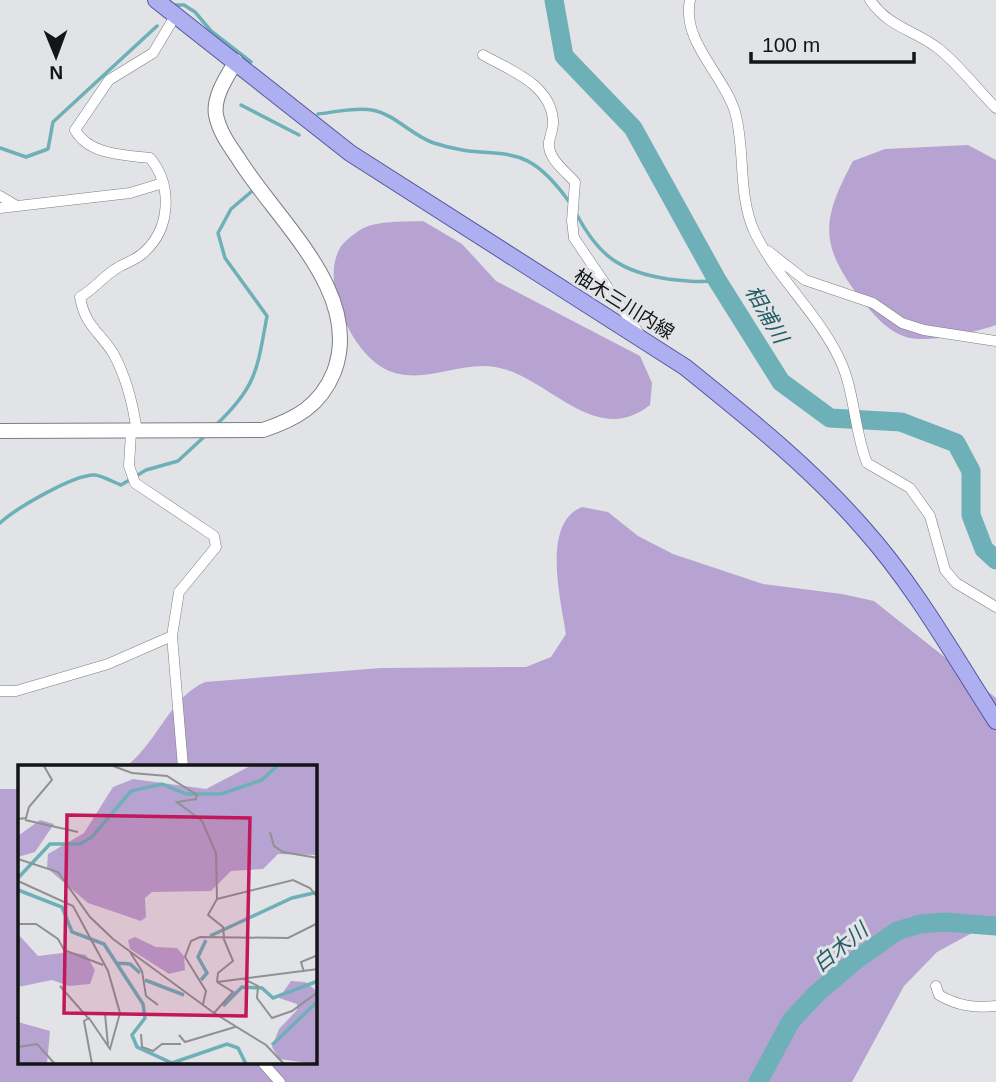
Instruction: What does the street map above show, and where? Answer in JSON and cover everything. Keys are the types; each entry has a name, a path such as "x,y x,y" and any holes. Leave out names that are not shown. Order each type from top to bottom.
{"main road":[{"name":"柚木三川内線","path":"156,0 177,13 350,153 685,367 735,408 809,473 863,528 932,620 996,721"}],"street":[{"path":"690,0 692,30 734,111 747,210 755,234 768,251 773,268 810,307 842,362 861,449 867,464 910,488 930,516 945,570 956,583 996,607"},
{"path":"870,0 879,13 905,32 939,48 996,108"},
{"path":"177,13 153,52 108,80 75,130 80,140 95,149 150,158 160,170 163,183 167,211 160,232 142,254 111,271 80,298 84,317 112,353 132,396 134,432 129,466 135,483 214,536 216,547 179,592 172,636 183,765"},
{"path":"483,55 531,81 547,102 553,120 548,147 552,157 575,182 572,221 574,237 644,341"},
{"path":"0,431 263,430 293,420 311,407 329,384 342,339 340,318 330,288 222,132 216,113 219,91 236,61"},
{"path":"0,208 130,193 163,183"},
{"path":"0,196 15,205"},
{"path":"768,251 777,255 805,280 873,303 902,323 924,330 996,341"},
{"path":"0,691 16,691 108,663 172,636"},
{"path":"936,986 939,995 952,1002 975,1008 996,1006"},
{"path":"264,1064 280,1082"}],"shaded area":[{"path":"968,145 996,160 996,325 938,338 906,337 893,331 876,316 847,280 838,263 829,232 835,200 853,161 885,149"},
{"path":"423,221 462,244 496,281 640,356 652,383 650,405 629,416 610,419 591,415 515,373 495,367 467,367 412,375 385,369 372,360 351,332 336,297 335,262 340,248 367,227 391,222"},
{"path":"582,507 608,512 638,536 673,554 763,584 874,601 996,698 996,920 937,952 904,986 852,1082 0,1082 0,789 18,789 18,1064 317,1064 317,765 127,765 146,747 182,699 205,682 381,668 526,667 551,657 566,634 557,564 562,529 569,516"}],"waterway":[{"name":"相浦川","path":"554,0 564,56 633,128 717,280 781,382 830,418 901,422 956,443 971,471 971,515 984,549 996,560"},
{"path":"173,5 184,5 195,12 211,31 251,62"},
{"path":"0,148 26,157 48,149 53,122 157,26"},
{"path":"241,105 299,135"},
{"path":"318,114 352,109 372,110 388,116 434,143 522,159 537,167 553,181 570,203"},
{"path":"216,425 248,388 261,350 267,316 225,258 218,233 231,209 251,192"},
{"path":"576,213 602,251 624,266 668,279 699,282 717,280"},
{"path":"0,523 31,501 73,480 95,475 121,485 146,470 178,461 206,435"},
{"name":"白木川","path":"758,1082 791,1021 816,994 856,960 897,931 920,924 945,922 996,926"}]}
